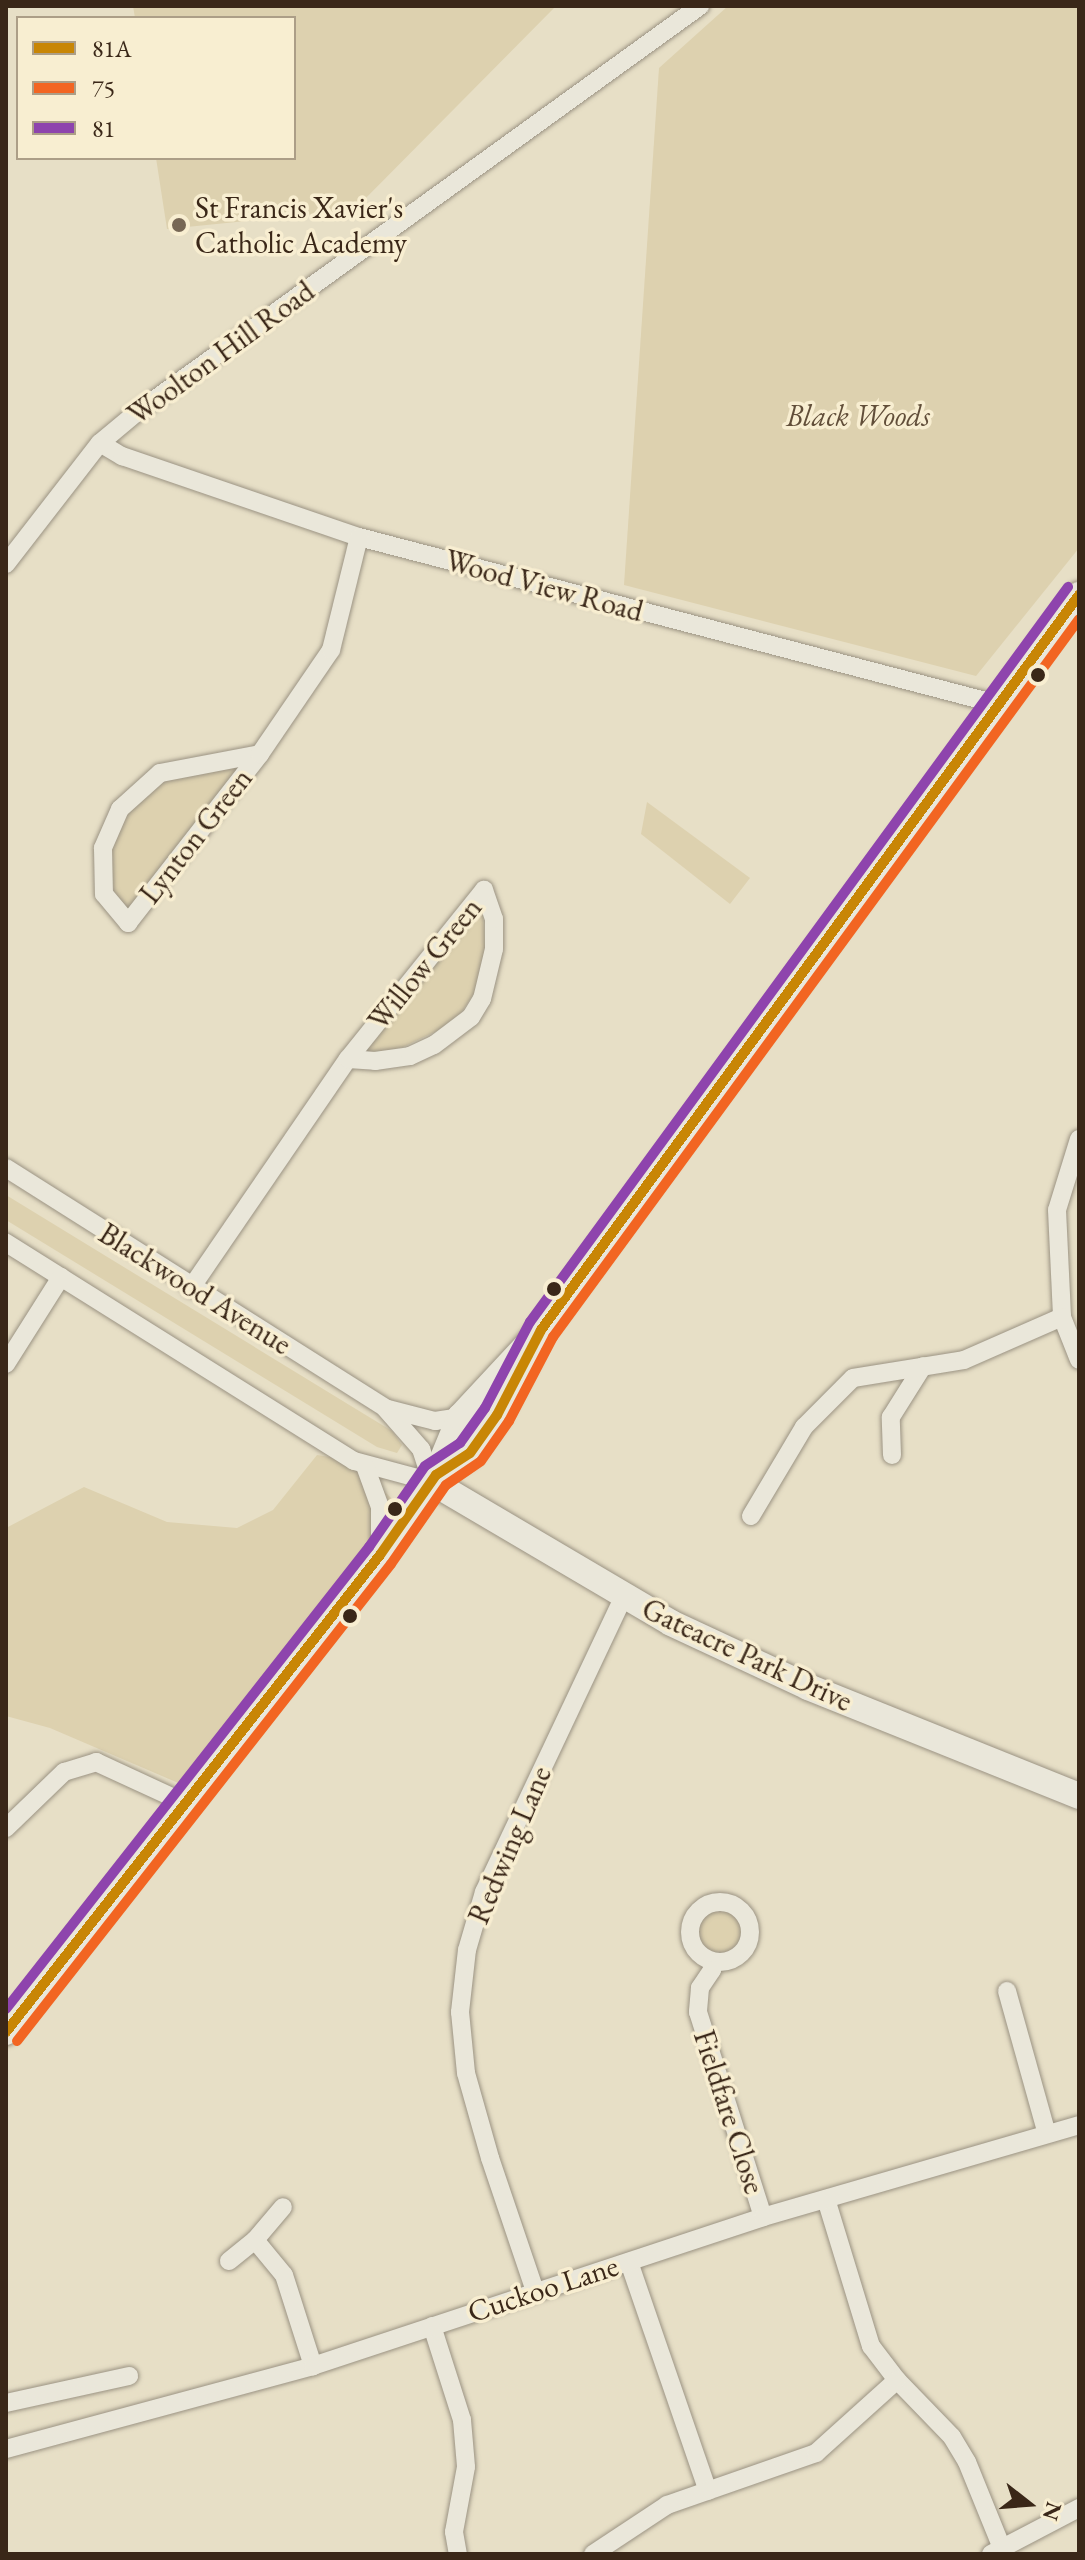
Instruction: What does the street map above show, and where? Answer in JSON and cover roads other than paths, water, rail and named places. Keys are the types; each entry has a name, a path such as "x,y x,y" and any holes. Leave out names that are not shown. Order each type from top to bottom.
{"street":[{"name":"Woolton Hill Road","path":"6,564 100,443 700,6"},
{"name":"Wood View Road","path":"100,443 122,456 359,537 997,704"},
{"name":"Lynton Green","path":"260,754 160,773 120,809 103,848 104,894 128,923 260,754 331,650 359,537"},
{"path":"6,2032 380,1555 434,1479 446,1442 460,1417 541,1330 1079,595"},
{"name":"Willow Green","path":"191,1288 348,1059 484,890 494,919 494,949 482,999 471,1017 434,1045 410,1056 375,1061 348,1059"},
{"path":"1079,1139 1057,1210 1062,1317 1079,1360"},
{"name":"Blackwood Avenue","path":"6,1168 191,1288 385,1408 421,1449 434,1479"},
{"name":"Blackwood Avenue","path":"6,1243 365,1466 434,1479"},
{"path":"6,1364 61,1277"},
{"path":"751,1516 804,1427 853,1378 964,1360 1062,1317"},
{"path":"434,1479 470,1453 493,1421 541,1330"},
{"path":"892,1455 891,1417 923,1366"},
{"name":"Blackwood Avenue","path":"385,1408 435,1421 460,1417"},
{"path":"365,1466 380,1507 380,1555"},
{"name":"Gateacre Park Drive","path":"434,1479 671,1623 808,1687 1079,1796"},
{"name":"Redwing Lane","path":"535,2291 490,2158 466,2073 460,2012 467,1950 484,1892 624,1596"},
{"path":"6,1828 64,1772 96,1762 187,1804"},
{"name":"Fieldfare Close","path":"712,1962 712,1970 700,1988 698,2012 763,2217"},
{"path":"1007,1991 1047,2134"},
{"name":"Cuckoo Lane","path":"6,2449 313,2366 763,2217 1079,2125"},
{"path":"826,2199 871,2346 897,2380 952,2437 967,2462 996,2551 1079,2508"},
{"path":"229,2261 255,2240 283,2207"},
{"path":"255,2240 284,2275 313,2366"},
{"path":"629,2262 708,2491"},
{"path":"432,2326 462,2420 466,2467 454,2532 458,2554"},
{"path":"6,2403 129,2376"},
{"path":"593,2554 667,2505 816,2453 897,2380"}],"place":[{"name":"St Francis Xavier's Catholic Academy","path":"179,225"}],"park label":[{"name":"Black Woods","path":"858,416"}]}
